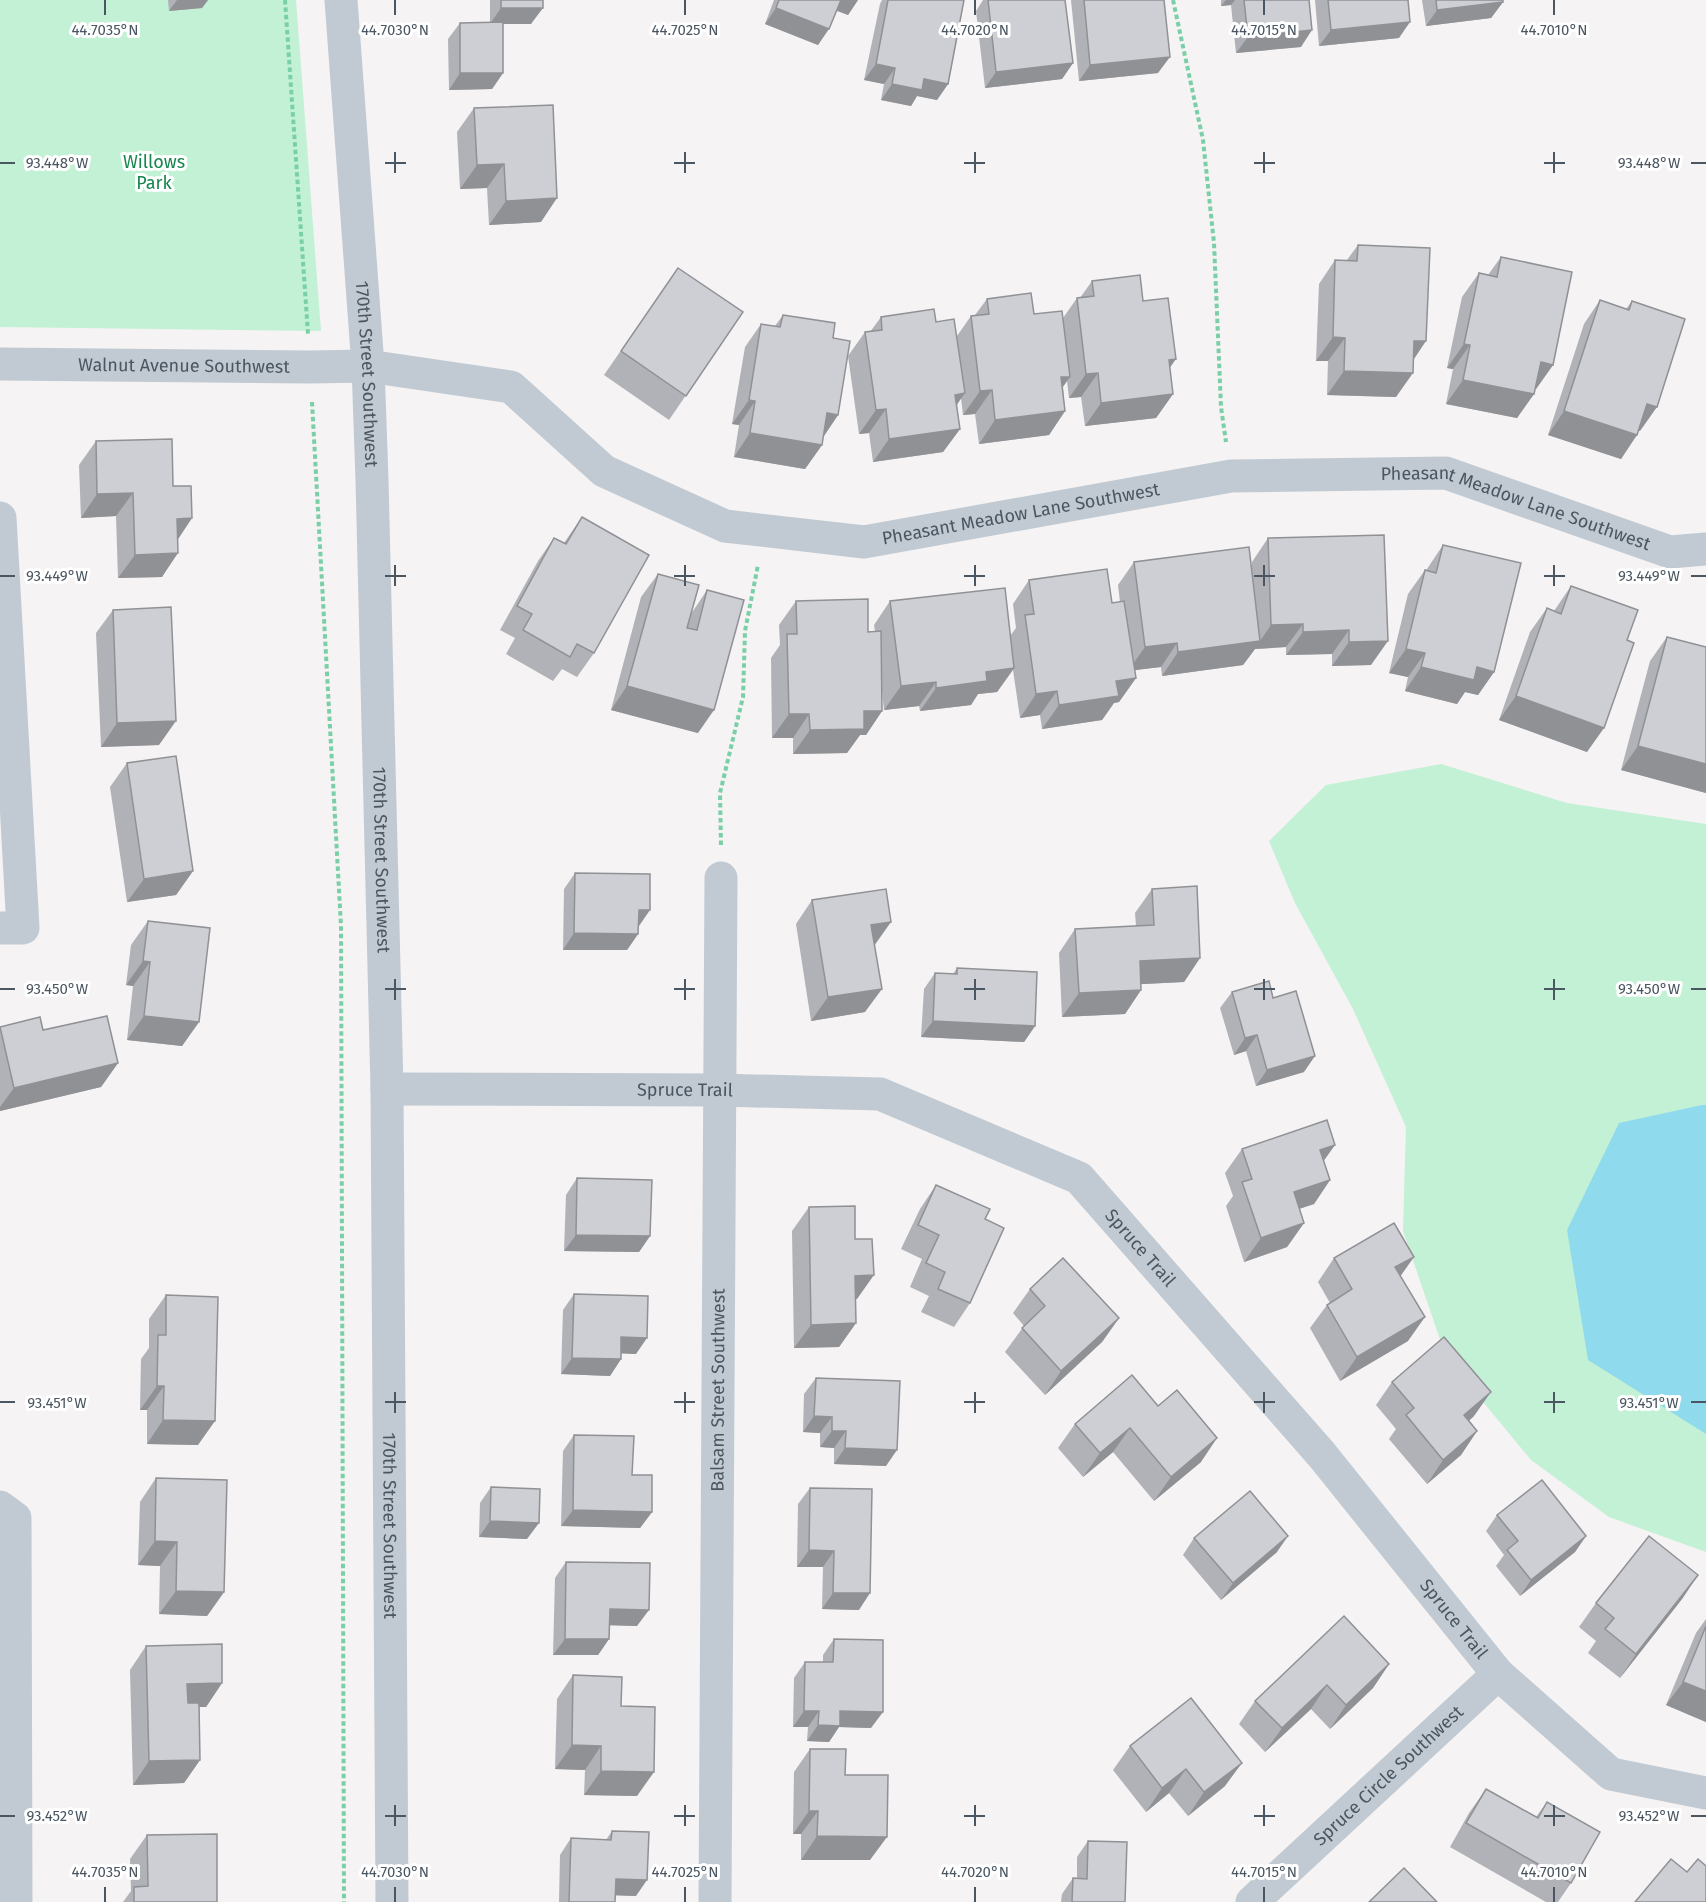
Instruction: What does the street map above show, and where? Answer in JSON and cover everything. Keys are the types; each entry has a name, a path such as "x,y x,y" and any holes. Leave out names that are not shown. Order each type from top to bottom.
{"street":[{"name":"170th Street Southwest","path":"342,0 368,366 387,1089 393,1902"},
{"name":"Walnut Avenue Southwest","path":"0,364 368,366"},
{"name":"Pheasant Meadow Lane Southwest","path":"368,366 511,387 604,471 725,526 864,542 1231,476 1446,473 1670,552 1706,549"},
{"path":"0,518 23,928 0,928"},
{"name":"Balsam Street Southwest","path":"715,1902 721,878"},
{"name":"Spruce Trail","path":"387,1089 718,1090 880,1094 1079,1178 1322,1455 1498,1674 1611,1774 1706,1793"},
{"path":"0,1507 15,1518 16,1902"},
{"name":"Spruce Circle Southwest","path":"1252,1902 1498,1674"}],"path":[{"path":"285,0 310,367 341,926 344,1902"},
{"path":"1173,0 1203,140 1215,243 1221,406 1231,476"},
{"path":"721,878 720,793 743,697 745,630 765,531"}],"green space":[{"name":"Willows Park","path":"0,0 296,0 321,331 0,327"},
{"path":"1441,764 1567,803 1706,824 1706,1552 1609,1517 1531,1460 1446,1357 1403,1231 1406,1127 1353,1009 1295,903 1269,841 1326,785"}],"water":[{"path":"1706,1105 1706,1434 1588,1360 1567,1230 1619,1123"}],"building":[{"path":"501,0 543,0 543,8 501,8"},
{"path":"779,0 841,0 829,29 776,8"},
{"path":"888,0 964,0 948,84 924,79 922,90 892,84 895,68 876,64"},
{"path":"988,0 1065,0 1073,63 996,72"},
{"path":"1084,0 1164,0 1170,57 1090,65"},
{"path":"1244,0 1309,0 1312,30 1248,37"},
{"path":"1328,0 1408,0 1410,22 1331,30"},
{"path":"1436,0 1503,0 1503,2 1437,10"},
{"path":"503,22 503,73 460,73 460,23"},
{"path":"553,105 557,198 506,201 504,164 477,165 474,108"},
{"path":"1358,245 1430,248 1426,341 1414,341 1413,373 1344,371 1345,338 1333,337 1335,260 1357,261"},
{"path":"1501,257 1572,272 1553,365 1541,362 1534,394 1463,380 1470,345 1464,344 1479,273 1497,277"},
{"path":"678,268 743,312 686,396 621,351"},
{"path":"1140,275 1143,301 1168,298 1176,359 1169,360 1173,394 1101,403 1098,373 1086,374 1077,298 1094,296 1092,281"},
{"path":"1031,293 1034,314 1062,311 1070,377 1061,377 1065,411 995,420 992,390 980,391 971,316 989,314 987,299"},
{"path":"1600,300 1629,310 1632,301 1685,319 1657,407 1647,404 1637,435 1564,411"},
{"path":"934,309 936,322 954,319 965,393 955,395 960,429 889,439 886,409 876,410 865,332 882,330 881,317"},
{"path":"783,315 835,323 833,338 850,341 838,415 827,413 822,445 750,433 755,401 749,400 761,324 780,327"},
{"path":"172,439 173,486 191,486 192,518 177,519 178,553 135,555 133,493 97,494 96,441"},
{"path":"582,517 649,555 594,653 577,644 570,657 523,630 532,614 517,606 554,538 566,544"},
{"path":"1384,535 1388,641 1349,642 1349,630 1303,632 1303,624 1271,625 1268,538"},
{"path":"1443,545 1521,563 1494,672 1477,667 1474,680 1421,667 1425,653 1406,649 1425,570 1436,573"},
{"path":"1249,547 1260,641 1178,652 1177,643 1145,647 1134,562"},
{"path":"1107,569 1112,603 1124,601 1136,678 1116,681 1119,696 1059,705 1057,691 1036,694 1025,615 1034,614 1029,580"},
{"path":"658,574 699,585 687,628 697,630 707,590 744,600 714,710 627,686"},
{"path":"1571,586 1638,610 1627,640 1634,643 1604,728 1516,696 1547,608 1561,614"},
{"path":"1005,588 1014,668 986,672 987,681 936,688 936,682 901,686 890,601"},
{"path":"868,599 868,632 881,631 882,711 864,711 864,729 810,730 809,714 789,714 787,634 797,634 796,601"},
{"path":"171,607 176,721 117,723 113,610"},
{"path":"1667,637 1706,647 1706,764 1638,746"},
{"path":"176,756 193,871 144,879 127,763"},
{"path":"575,873 650,874 650,910 639,910 638,934 574,933"},
{"path":"1197,886 1200,958 1140,961 1141,990 1079,993 1075,929 1154,925 1152,889"},
{"path":"886,889 891,922 871,925 882,989 828,997 812,900"},
{"path":"148,921 210,928 199,1022 144,1016 150,962 143,961"},
{"path":"957,968 1037,972 1035,1026 933,1021 935,973 957,974"},
{"path":"1269,981 1273,998 1296,991 1315,1056 1267,1070 1257,1035 1245,1038 1232,992"},
{"path":"107,1016 118,1063 14,1088 0,1027 40,1017 43,1030"},
{"path":"1327,1120 1335,1145 1320,1150 1330,1180 1294,1192 1304,1223 1261,1238 1242,1182 1252,1179 1242,1149"},
{"path":"577,1178 652,1180 650,1236 576,1235"},
{"path":"936,1185 990,1209 985,1219 1004,1228 970,1303 938,1289 945,1272 926,1263 939,1235 918,1225"},
{"path":"855,1206 855,1239 872,1239 874,1275 855,1276 856,1323 811,1325 809,1207"},
{"path":"1394,1223 1414,1257 1395,1267 1425,1317 1357,1357 1327,1305 1352,1289 1334,1258"},
{"path":"1063,1258 1119,1318 1061,1371 1022,1328 1045,1306 1030,1289"},
{"path":"574,1294 648,1296 647,1338 621,1337 621,1359 572,1358"},
{"path":"166,1295 218,1297 215,1421 163,1420 164,1386 157,1386 158,1335 166,1335"},
{"path":"1444,1337 1491,1392 1464,1415 1477,1431 1443,1460 1406,1415 1414,1408 1392,1382"},
{"path":"1132,1375 1158,1406 1177,1390 1217,1438 1171,1477 1130,1428 1100,1453 1075,1424"},
{"path":"816,1378 900,1381 897,1450 845,1448 846,1431 832,1431 832,1417 814,1416"},
{"path":"574,1435 634,1436 632,1475 652,1475 652,1512 573,1510"},
{"path":"156,1478 227,1480 224,1592 176,1591 177,1542 155,1541"},
{"path":"1542,1480 1586,1536 1531,1580 1507,1550 1518,1541 1497,1515"},
{"path":"491,1487 540,1489 539,1523 490,1521"},
{"path":"810,1488 872,1489 870,1593 833,1593 834,1551 809,1550"},
{"path":"1250,1491 1288,1536 1233,1583 1194,1538"},
{"path":"1649,1536 1698,1575 1636,1654 1605,1629 1614,1618 1596,1603"},
{"path":"566,1562 650,1563 649,1610 610,1609 609,1639 565,1639"},
{"path":"1344,1616 1389,1664 1346,1705 1327,1685 1282,1728 1255,1701"},
{"path":"1706,1626 1706,1691 1683,1682"},
{"path":"834,1639 883,1640 883,1712 840,1711 840,1726 818,1725 819,1711 804,1711 805,1662 833,1662"},
{"path":"222,1644 222,1683 187,1684 188,1703 199,1703 200,1760 149,1761 146,1646"},
{"path":"573,1675 622,1677 621,1706 655,1707 654,1772 601,1771 601,1746 572,1745"},
{"path":"1191,1698 1242,1763 1204,1792 1186,1769 1162,1788 1130,1746"},
{"path":"810,1749 846,1749 845,1775 888,1775 887,1837 817,1836 818,1811 809,1811"},
{"path":"1486,1789 1538,1818 1547,1802 1600,1832 1571,1883 1466,1823"},
{"path":"612,1831 649,1832 647,1880 616,1879 615,1902 569,1902 571,1838 611,1840"},
{"path":"217,1834 217,1902 134,1902 134,1887 148,1886 147,1835"},
{"path":"1088,1841 1127,1842 1125,1902 1072,1902 1073,1878 1087,1879"},
{"path":"1671,1859 1687,1872 1698,1859 1706,1866 1706,1902 1635,1902"},
{"path":"1404,1868 1437,1902 1369,1902"}]}
